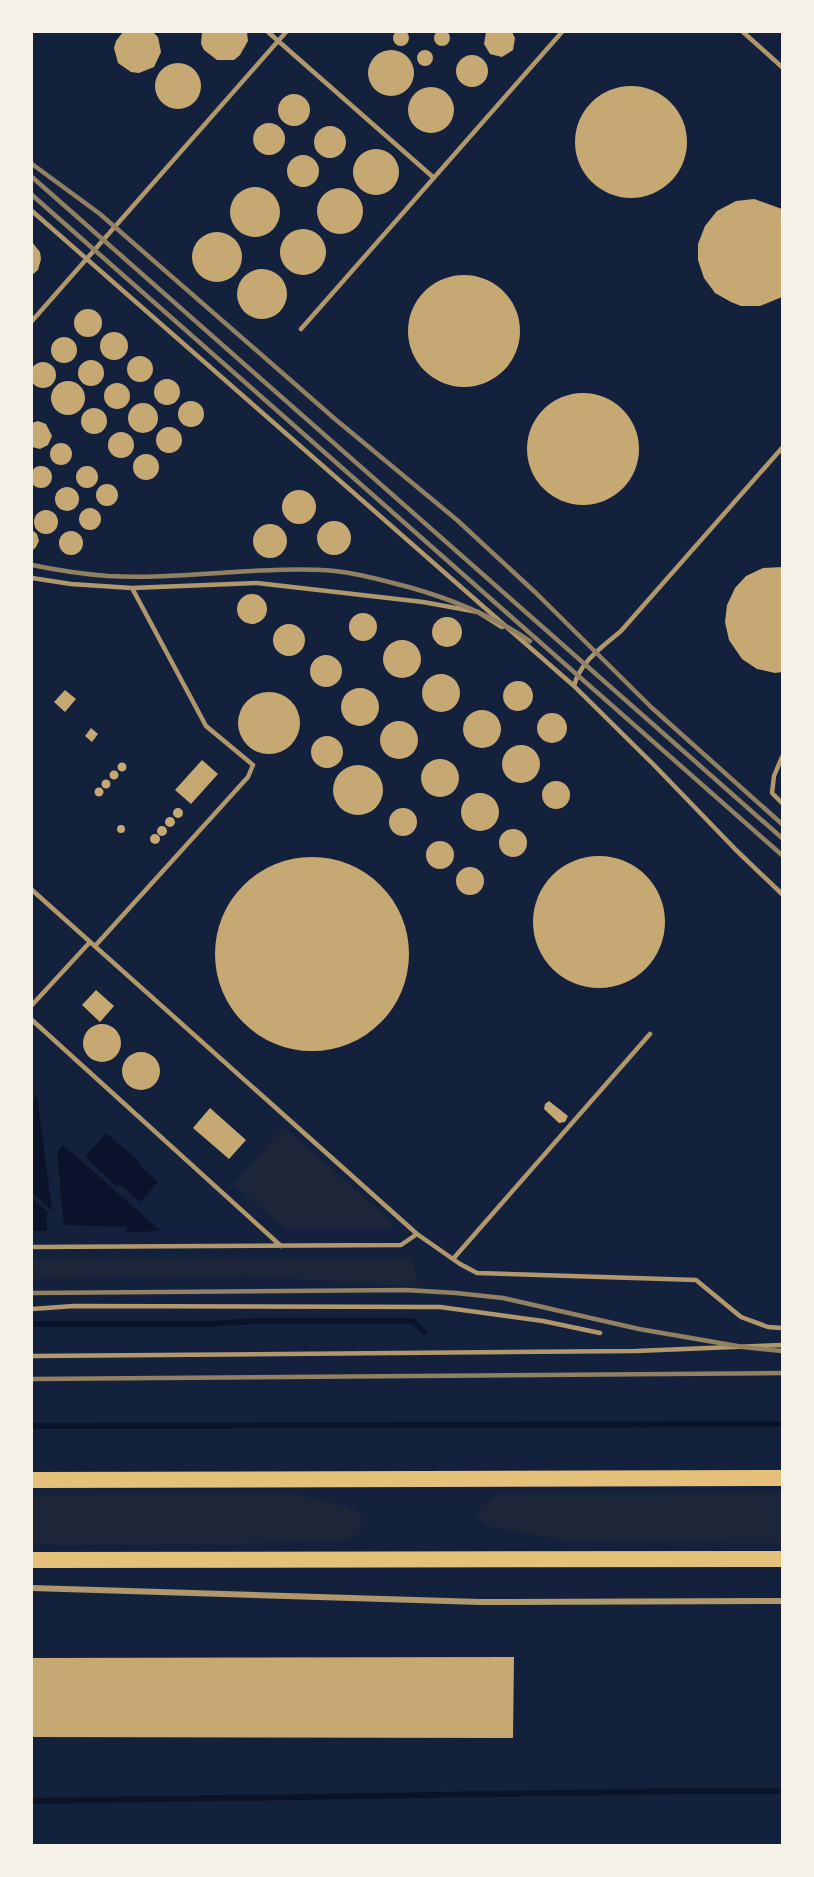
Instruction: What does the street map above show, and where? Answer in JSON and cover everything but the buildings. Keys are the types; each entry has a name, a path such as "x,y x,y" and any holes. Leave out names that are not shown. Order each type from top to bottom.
{"highway":[{"path":"32,1480 783,1478"},
{"path":"32,1560 783,1559"}],"street":[{"path":"32,1588 480,1602 783,1601"}],"lane":[{"path":"268,32 434,178"},
{"path":"32,321 286,32"},
{"path":"301,329 562,32"},
{"path":"742,32 783,67"},
{"path":"32,211 574,686 736,850 783,894"},
{"path":"574,686 577,674 595,652 621,631 783,448"},
{"path":"32,578 71,584 132,588 257,583 423,602 478,612 518,636"},
{"path":"95,946 248,777 253,765 206,726 132,588"},
{"path":"783,756 774,776 772,793 783,803"},
{"path":"32,890 417,1233 477,1273 696,1280 741,1317 768,1327 783,1328"},
{"path":"32,1005 90,942"},
{"path":"32,1020 282,1246"},
{"path":"453,1259 650,1034"},
{"path":"32,1247 401,1245 417,1233"},
{"path":"32,1309 74,1306 440,1307 543,1321 600,1333"},
{"path":"32,1356 636,1351 783,1345"}],"shaded area":[{"path":"37,1095 52,1211 32,1192 32,1102"},
{"path":"284,1127 391,1221 392,1228 390,1230 289,1230 233,1184"},
{"path":"106,1133 140,1162 138,1164 158,1182 140,1202 119,1184 117,1186 85,1157"},
{"path":"63,1145 161,1231 126,1232 126,1227 64,1225 57,1153"},
{"path":"32,1198 47,1211 47,1231 32,1231"},
{"path":"32,1258 412,1258 418,1287 252,1276 32,1279"},
{"path":"782,1492 782,1543 573,1542 488,1526 476,1517 480,1508 498,1493"},
{"path":"292,1493 341,1505 361,1513 361,1531 351,1540 233,1544 32,1545 32,1495"}],"waterway":[{"path":"32,1324 413,1321 424,1332"},
{"path":"32,1426 782,1424"},
{"path":"32,1801 782,1791"}],"railway":[{"path":"32,164 100,214 335,419 457,520 536,593 651,707 782,824"},
{"path":"32,177 782,838"},
{"path":"32,195 782,855"},
{"path":"32,565 89,574 136,577 278,570 342,572 393,583 447,599 498,622 530,641"},
{"path":"32,1293 406,1290 456,1293 503,1298 639,1329 743,1347 782,1351"},
{"path":"32,1379 782,1373"}]}
